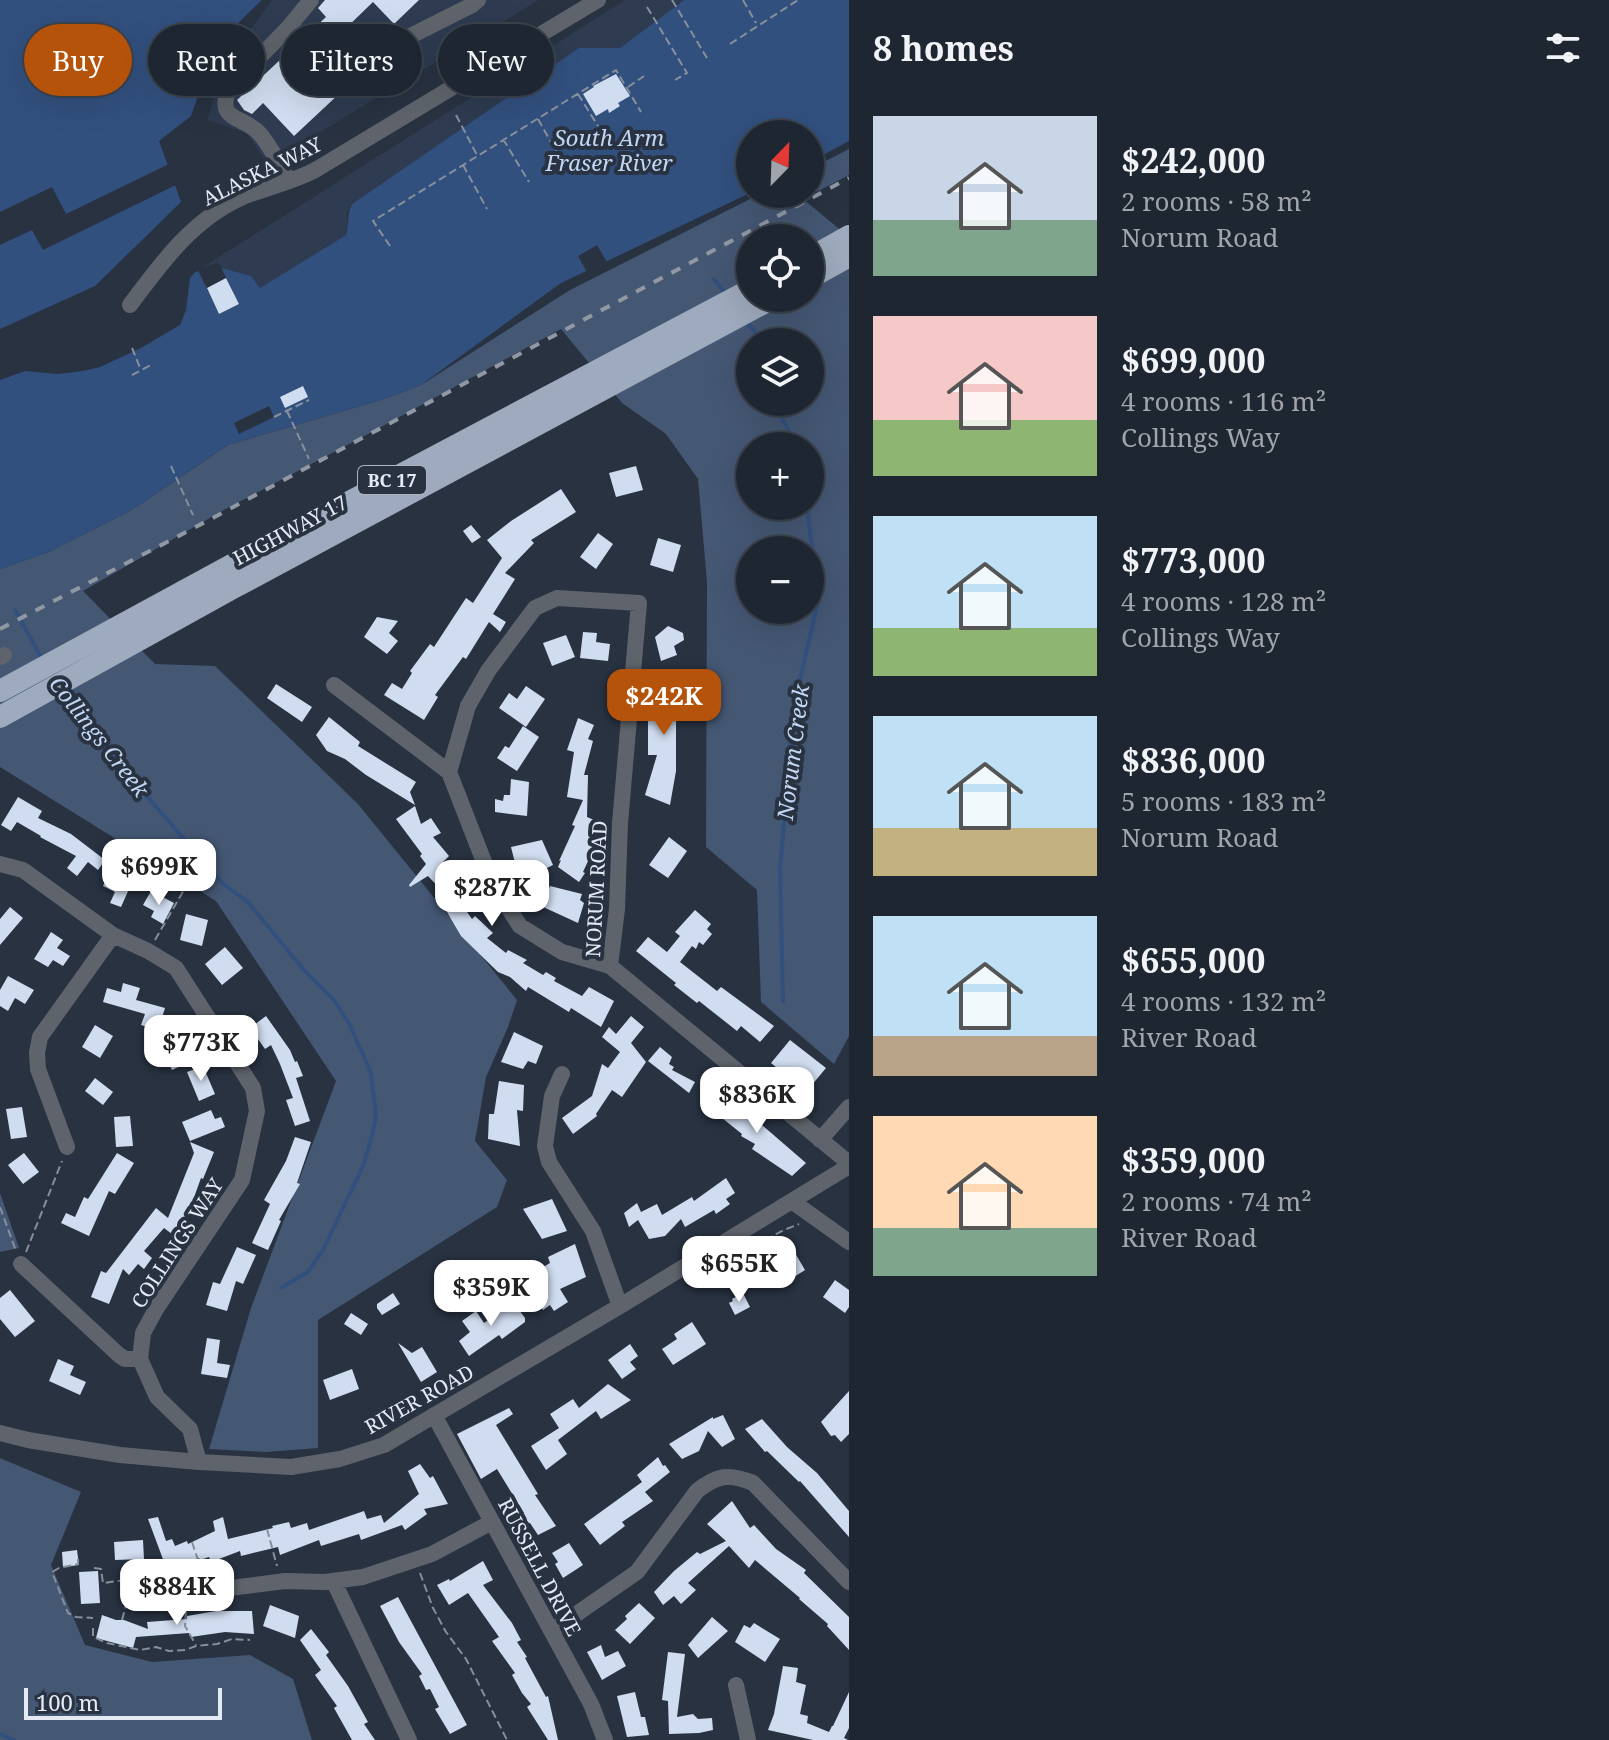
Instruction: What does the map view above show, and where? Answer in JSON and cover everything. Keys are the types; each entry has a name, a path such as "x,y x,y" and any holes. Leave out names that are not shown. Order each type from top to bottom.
{"highway":[{"path":"824,250 849,236"},
{"path":"824,270 849,256"},
{"name":"HIGHWAY 17","path":"697,329 736,300"},
{"name":"HIGHWAY 17","path":"6,701 98,651 233,588 697,329 739,312"}],"street":[{"path":"289,181 258,131 230,114 225,106 226,97 230,87 311,0"},
{"path":"422,30 478,0"},
{"name":"ALASKA WAY","path":"130,305 165,258 190,231 213,214 242,197 308,174 598,0"},
{"name":"NORUM ROAD","path":"449,772 468,706 488,671 535,608 557,598 639,603 620,823 617,909 610,966 849,1164"},
{"path":"334,685 449,772 493,885 520,926 562,952 610,966"},
{"name":"COLLINGS WAY","path":"0,864 23,870 113,935 176,968 253,1088 257,1111 242,1180 156,1309 143,1333 140,1359"},
{"path":"67,1147 38,1069 40,1037 113,935"},
{"path":"562,1074 552,1096 545,1146 549,1162 593,1231 620,1306"},
{"path":"820,1140 849,1107"},
{"name":"RIVER ROAD","path":"0,1433 120,1455 199,1462 291,1467 340,1459 384,1445 793,1202 849,1164"},
{"path":"793,1202 849,1242"},
{"path":"18,1256 119,1355 125,1359 140,1359 157,1397 190,1429 199,1462"},
{"name":"RUSSELL DRIVE","path":"434,1415 591,1704 605,1740"},
{"path":"552,1631 637,1572 697,1491 709,1481 728,1476 753,1483 849,1582"},
{"path":"133,1596 168,1596 285,1581 334,1582 363,1577 432,1554 492,1522"},
{"path":"334,1582 409,1740"},
{"path":"736,1685 748,1740"}],"path":[{"path":"672,0 707,58"},
{"path":"743,0 757,25"},
{"path":"730,44 798,0"},
{"path":"647,7 687,73 675,80"},
{"path":"390,246 373,221 616,70 641,112"},
{"path":"627,87 644,76"},
{"path":"578,93 598,126"},
{"path":"456,115 477,155"},
{"path":"537,118 562,162"},
{"path":"503,139 529,182"},
{"path":"462,164 487,209"},
{"path":"132,348 141,370"},
{"path":"132,375 151,365"},
{"path":"274,417 309,400"},
{"path":"287,411 309,459"},
{"path":"171,466 193,515"},
{"path":"148,951 192,876"},
{"path":"18,1256 67,1147"},
{"path":"0,1207 18,1256"},
{"path":"709,1270 796,1224 804,1224"},
{"path":"267,1529 278,1572"},
{"path":"192,1542 204,1579"},
{"path":"78,1559 78,1564 52,1572 68,1613 93,1618"},
{"path":"213,1561 217,1577"},
{"path":"415,1561 446,1632 466,1659 507,1740"},
{"path":"94,1568 101,1569 103,1583 126,1580"},
{"path":"122,1620 133,1596"},
{"path":"187,1602 185,1626 196,1646"},
{"path":"93,1628 93,1637 140,1650 156,1647 169,1651 185,1650 232,1639 250,1640"}],"shaded area":[{"path":"272,0 539,0 499,24 438,24 438,61 422,71 422,24 281,24 281,96 380,96 267,164 247,133 207,120 215,96 265,96 265,24 255,24"},
{"path":"625,0 684,0 620,48 578,49 554,65 554,45"},
{"path":"473,96 509,96 352,204 347,212 346,235 259,289 250,276 218,267 195,272"},
{"path":"849,149 849,175 824,188 824,162"},
{"path":"736,206 814,208 849,237 849,1036 834,1064 761,1002 757,890 706,847 707,582 698,479 666,434 622,403 561,329 222,511 83,591 155,664 215,666 358,804 517,1000 486,1077 475,1141 507,1180 497,1207 318,1320 318,1448 266,1452 209,1449 251,1308 336,1081 216,901 0,767 0,569 51,551 133,509 228,445 421,385 570,290"},
{"path":"0,1193 19,1248 0,1252"},
{"path":"0,1458 81,1492 51,1565 85,1645 152,1662 250,1655 293,1679 312,1740 0,1740"}],"water":[{"path":"0,0 262,0 237,24 148,24 148,96 198,96 191,116 159,141 181,202 95,286 0,329"},
{"name":"South Arm Fraser River","path":"684,0 849,0 849,141 824,154 824,120 736,120 736,200 561,283 421,385 228,445 133,509 51,551 0,569 0,380 25,371 58,374 83,371 100,367 141,348 180,325 186,310 190,278 195,272 218,267 251,276 260,288 346,235 352,204 509,96 554,96 554,65 579,48 620,48"}],"pier":[{"path":"171,163 178,184 43,250 32,230 0,245 0,212 52,187 66,214"},
{"path":"597,245 608,264 588,274 578,256"},
{"path":"219,263 239,304 219,314 197,268"},
{"path":"269,406 274,417 239,434 234,423"}],"building":[{"path":"325,0 419,0 394,24 373,2 350,24 318,24 326,17 318,8"},
{"path":"281,59 281,96 337,96 294,136 263,103 252,114 244,110 237,100 241,96 265,96 265,74"},
{"path":"616,74 630,96 609,113 608,109 596,116 583,94"},
{"path":"226,278 239,304 219,314 207,288"},
{"path":"303,386 308,397 285,408 280,397"},
{"path":"636,466 643,490 616,497 609,473"},
{"path":"561,489 576,512 531,540 534,543 505,573 515,579 493,614 506,622 500,632 489,622 466,659 463,657 435,695 438,697 424,720 384,695 392,683 402,689 412,673 410,671 430,644 434,647 466,598 473,603 502,558 487,540"},
{"path":"471,525 481,537 472,543 463,531"},
{"path":"598,533 613,544 596,569 580,557"},
{"path":"658,538 681,545 673,572 650,565"},
{"path":"377,617 398,621 389,633 398,641 387,654 364,637"},
{"path":"668,626 683,633 684,640 674,646 677,655 661,661 655,637"},
{"path":"583,632 597,633 596,642 610,644 608,661 580,658"},
{"path":"566,635 575,657 552,666 543,643"},
{"path":"658,674 683,676 680,708 676,708 676,771 670,805 645,795 657,755 648,755 648,712 655,712"},
{"path":"276,684 312,707 302,722 267,698"},
{"path":"526,686 545,699 526,727 499,708 509,693 517,699"},
{"path":"329,717 360,742 358,746 416,782 410,792 415,805 345,759 327,751 316,735"},
{"path":"578,718 594,725 588,739 593,741 584,775 588,775 587,817 594,820 588,832 599,837 579,882 558,867 583,800 567,797 574,752 567,750"},
{"path":"523,726 539,737 517,771 497,758 505,746 509,748"},
{"path":"511,779 529,782 527,816 495,812 495,799 503,801 504,795 510,795"},
{"path":"18,797 42,811 38,818 71,834 105,860 98,870 88,862 77,876 67,868 76,856 17,822 11,831 1,825"},
{"path":"415,806 421,824 431,818 441,833 433,837 449,856 443,862 455,874 452,877 466,896 458,899 472,919 475,916 493,933 487,938 506,953 508,950 527,960 523,963 543,975 546,972 556,978 554,981 582,996 589,987 614,1001 601,1027 528,987 526,991 510,977 498,972 461,936 437,895 442,891 428,876 410,887 426,864 396,819"},
{"path":"669,837 687,851 668,878 649,865"},
{"path":"542,840 553,865 535,874 527,860 515,863 511,847"},
{"path":"111,870 133,880 121,907 110,903 115,892 103,886"},
{"path":"550,886 582,894 580,900 584,903 578,923 541,906"},
{"path":"151,891 174,903 163,924 151,917 154,911 143,905"},
{"path":"10,907 23,918 0,945 0,919"},
{"path":"695,910 711,924 707,929 712,934 703,945 699,942 696,949 692,946 680,962 717,991 721,987 774,1026 760,1042 741,1026 737,1031 699,1001 697,1003 636,951 648,937 667,952 680,936 675,932"},
{"path":"186,914 208,920 202,946 180,940"},
{"path":"51,932 63,940 57,948 70,956 63,966 53,960 48,967 34,959"},
{"path":"225,947 243,968 222,985 205,964"},
{"path":"8,976 34,990 25,1004 15,998 8,1011 0,1006 0,990"},
{"path":"123,983 140,988 136,1000 165,1008 161,1021 166,1022 163,1032 141,1025 145,1014 103,1002 107,988 121,992"},
{"path":"266,1016 297,1061 303,1076 296,1078 310,1121 295,1126 286,1100 293,1098 280,1064 271,1045 265,1049 250,1028"},
{"path":"631,1016 644,1027 631,1043 646,1062 622,1097 612,1090 597,1116 573,1134 562,1118 592,1096 602,1064 608,1068 620,1052 602,1037 609,1027 616,1034"},
{"path":"95,1025 113,1036 100,1058 82,1047"},
{"path":"514,1032 543,1046 536,1064 528,1061 523,1069 501,1062"},
{"path":"183,1035 188,1045 180,1049 187,1063 172,1070 160,1046"},
{"path":"790,1040 826,1068 806,1092 771,1063"},
{"path":"660,1047 672,1057 669,1064 674,1067 672,1070 695,1082 689,1093 648,1061"},
{"path":"203,1066 215,1094 199,1101 187,1072"},
{"path":"95,1078 113,1092 103,1105 85,1091"},
{"path":"499,1081 524,1085 523,1111 517,1110 520,1146 488,1139 489,1114 494,1114"},
{"path":"719,1092 806,1163 792,1176 752,1149 755,1144 741,1136 707,1106"},
{"path":"22,1107 27,1137 11,1139 6,1109"},
{"path":"211,1110 215,1119 221,1117 225,1127 190,1141 182,1122"},
{"path":"130,1116 133,1146 116,1147 114,1117"},
{"path":"295,1137 311,1142 297,1183 300,1184 279,1220 268,1250 252,1243 270,1204 264,1200 286,1161"},
{"path":"190,1142 214,1152 188,1214 172,1234 164,1228 144,1251 152,1258 144,1269 138,1264 129,1275 123,1269 109,1304 91,1297 101,1271 106,1273 156,1208 168,1218 194,1153"},
{"path":"24,1153 39,1172 23,1184 8,1165"},
{"path":"117,1153 134,1163 115,1194 109,1191 89,1236 61,1223 66,1213 75,1217 84,1197 88,1199"},
{"path":"726,1178 735,1193 726,1199 730,1204 716,1214 714,1210 685,1227 681,1219 665,1236 649,1239 638,1220 629,1227 624,1213 637,1203 641,1212 657,1204 662,1215 692,1197 694,1201"},
{"path":"552,1199 567,1231 542,1239 523,1209"},
{"path":"575,1244 586,1277 560,1289 568,1302 554,1311 550,1305 543,1310 529,1288 540,1281 535,1272 550,1263 548,1257"},
{"path":"237,1247 256,1255 243,1284 236,1281 227,1311 206,1305 213,1282 220,1284"},
{"path":"795,1253 805,1270 784,1279 775,1264"},
{"path":"835,1280 849,1290 849,1307 845,1313 823,1297"},
{"path":"10,1290 35,1321 15,1337 0,1319 0,1298"},
{"path":"393,1293 400,1304 382,1315 377,1304"},
{"path":"743,1293 750,1307 735,1315 729,1303"},
{"path":"513,1302 525,1322 502,1339 499,1335 469,1356 459,1341 470,1332 462,1321 476,1311 484,1323"},
{"path":"351,1313 368,1324 361,1335 344,1324"},
{"path":"692,1322 706,1344 673,1365 662,1349 677,1339 674,1334"},
{"path":"207,1338 220,1340 217,1363 230,1365 227,1378 201,1374"},
{"path":"398,1343 412,1353 422,1347 437,1372 421,1382"},
{"path":"630,1344 638,1356 630,1362 636,1369 622,1379 608,1360"},
{"path":"58,1359 74,1366 70,1375 86,1382 80,1395 49,1381"},
{"path":"352,1369 359,1389 330,1400 323,1380"},
{"path":"608,1384 631,1400 601,1419 596,1411 558,1440 567,1454 546,1470 531,1446 559,1428 550,1414 573,1399 579,1408"},
{"path":"849,1391 849,1434 841,1442 835,1435 831,1436 821,1422"},
{"path":"509,1408 513,1414 496,1425 556,1526 538,1535 530,1523 525,1524 521,1515 524,1513 497,1469 481,1479 457,1434"},
{"path":"723,1415 735,1439 722,1447 708,1431 699,1451 682,1459 669,1444 713,1417"},
{"path":"762,1419 787,1447 817,1473 849,1511 849,1537 800,1481 765,1452 745,1429"},
{"path":"658,1457 670,1472 645,1492 653,1501 622,1522 625,1526 600,1545 584,1524 642,1482 637,1475"},
{"path":"420,1464 430,1478 433,1476 448,1504 424,1509 427,1514 405,1530 402,1525 361,1540 359,1534 321,1546 319,1540 280,1555 278,1547 241,1556 240,1551 211,1562 209,1557 199,1558 167,1570 148,1519 158,1517 166,1541 172,1539 175,1546 187,1541 188,1544 215,1531 213,1521 223,1517 228,1539 289,1522 291,1528 307,1523 309,1530 364,1511 367,1519 381,1515 384,1523 419,1494 408,1471"},
{"path":"732,1501 750,1528 754,1525 776,1549 806,1570 804,1573 849,1617 849,1650 828,1624 800,1598 755,1560 749,1568 729,1546 688,1583 696,1590 681,1604 674,1596 663,1605 654,1592 674,1571 697,1552 700,1554 726,1541 707,1524"},
{"path":"143,1540 144,1559 115,1560 114,1542"},
{"path":"569,1543 583,1565 563,1578 552,1553"},
{"path":"77,1550 79,1565 63,1567 62,1552"},
{"path":"483,1561 493,1580 483,1585 521,1640 517,1642 548,1696 558,1740 548,1740 527,1707 531,1704 512,1675 515,1673 492,1641 499,1637 468,1593 449,1605 437,1585 450,1581"},
{"path":"98,1571 100,1603 81,1604 79,1572"},
{"path":"398,1597 467,1725 450,1734 435,1709 439,1707 430,1689 426,1690 419,1676 422,1674 399,1642 380,1606"},
{"path":"639,1603 655,1618 630,1644 615,1630"},
{"path":"270,1605 299,1616 295,1638 263,1626"},
{"path":"216,1611 252,1611 254,1634 225,1632 191,1637 189,1633 136,1637 133,1648 96,1638 102,1615 148,1629 147,1622 187,1619 187,1616"},
{"path":"712,1617 728,1631 698,1658 688,1645"},
{"path":"754,1623 780,1639 765,1662 735,1642 744,1625 750,1628"},
{"path":"311,1629 329,1652 326,1655 348,1686 368,1722 364,1724 375,1740 352,1740 334,1708 337,1706 315,1675 321,1670 300,1640"},
{"path":"601,1645 605,1657 618,1651 626,1666 602,1680 587,1652"},
{"path":"668,1652 685,1654 677,1717 693,1714 698,1719 712,1718 713,1730 669,1734 668,1701 662,1700"},
{"path":"783,1666 798,1668 796,1682 806,1685 800,1714 808,1716 807,1723 829,1732 849,1692 849,1728 844,1738 848,1740 813,1740 768,1730"},
{"path":"635,1692 649,1735 627,1737 617,1696"}],"waterway":[{"name":"Norum Creek","path":"714,279 727,295"},
{"name":"Norum Creek","path":"746,321 752,328"},
{"name":"Norum Creek","path":"781,416 789,432"},
{"name":"Norum Creek","path":"783,1001 780,869 794,705 818,602 809,520"},
{"name":"Collings Creek","path":"15,610 42,659"},
{"name":"Collings Creek","path":"60,691 99,741 223,884 248,902 303,969 333,999 349,1023 371,1073 376,1116 363,1166 323,1250 308,1272 281,1288"},
{"path":"0,1734 14,1740"}],"railway":[{"path":"0,629 849,178"}]}
